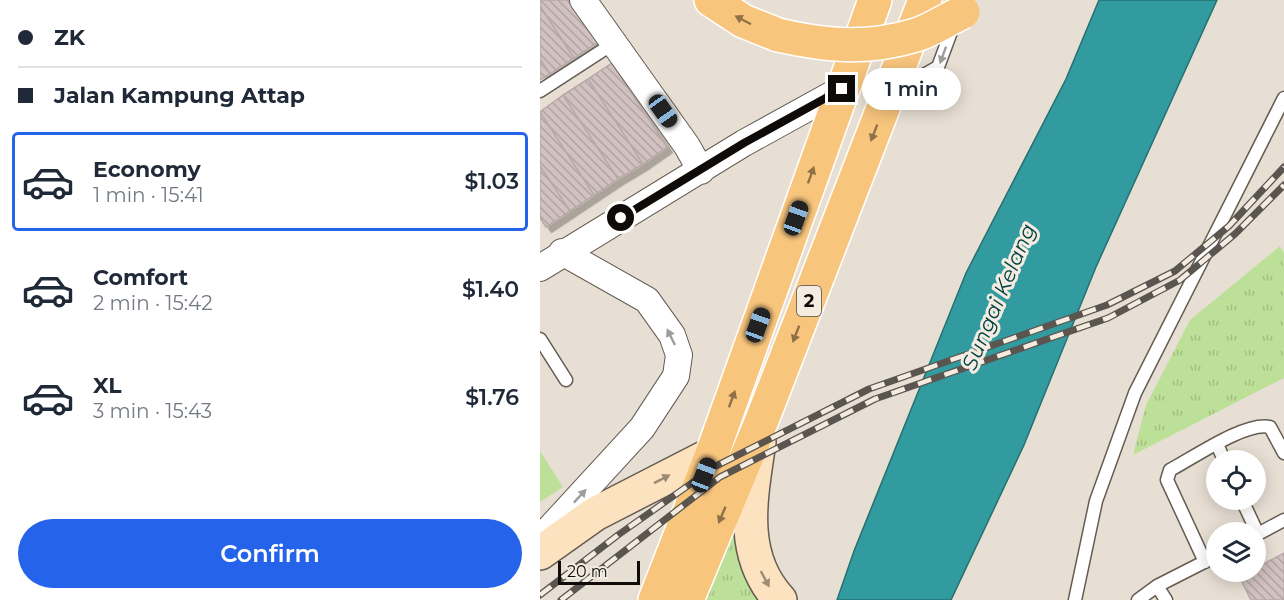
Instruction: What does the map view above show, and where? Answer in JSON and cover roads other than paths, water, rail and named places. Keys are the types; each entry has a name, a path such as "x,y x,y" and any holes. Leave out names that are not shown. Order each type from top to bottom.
{"main road":[{"path":"711,0 743,21 778,35 825,45 868,45 918,34 970,3"},
{"name":"2","path":"655,600 712,454 875,0"},
{"name":"2","path":"687,600 762,420 925,0"}],"street":[{"path":"583,0 687,146 701,171"},
{"path":"540,268 562,252 701,171 744,143 842,89"},
{"path":"540,539 642,428 676,376 679,355 672,335 647,300 562,252"},
{"path":"762,420 750,506 749,530 761,572 780,600"},
{"path":"540,553 595,514 712,454"}],"lane":[{"path":"890,94 938,67 970,3"},
{"path":"540,91 614,43"},
{"path":"1075,600 1096,501 1135,393 1284,98"},
{"path":"540,339 566,380"},
{"path":"1206,550 1167,480 1170,470 1260,424 1270,426 1284,453"},
{"path":"1217,444 1220,450"},
{"path":"1266,530 1284,520"},
{"path":"1138,600 1157,586 1206,562"},
{"path":"1157,586 1166,600"}],"water":[{"name":"Sungai Kelang","path":"1099,0 1217,0 1096,267 1024,445 951,600 837,600 854,551 966,273 1066,79"}],"railway":[{"path":"540,595 618,535 716,466 869,389 1107,305 1175,271 1229,226 1284,167"},
{"path":"561,600 720,477 875,399 1108,318 1180,280 1235,234 1284,185"}]}
